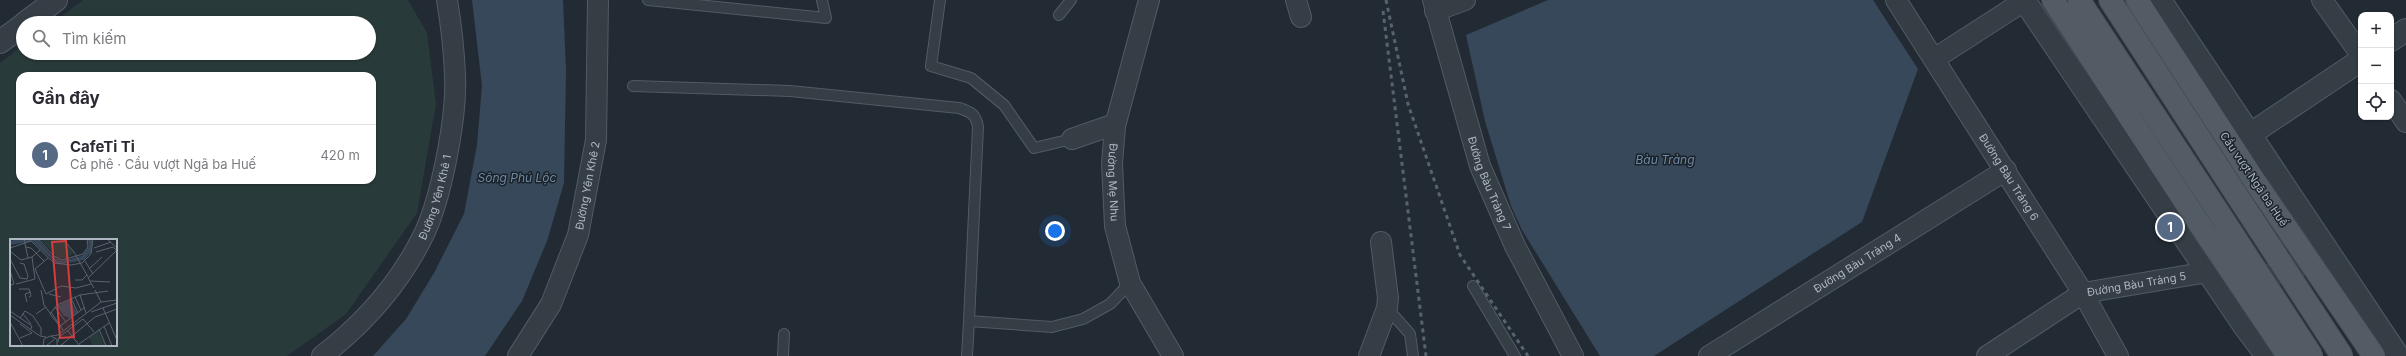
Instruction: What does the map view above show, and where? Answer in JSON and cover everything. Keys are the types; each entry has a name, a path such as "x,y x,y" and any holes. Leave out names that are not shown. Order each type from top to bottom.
{"main road":[{"path":"2053,0 2198,222 2288,356"},
{"path":"2079,0 2312,356"},
{"name":"Cầu vượt Ngã ba Huế","path":"2110,0 2342,356"},
{"name":"Cầu vượt Ngã ba Huế","path":"2137,0 2258,186 2374,356"}],"street":[{"path":"35,16 56,0"},
{"name":"Đường Yên Khê 1","path":"322,356 354,327 388,292 422,239 427,225 441,184 451,132 456,76 447,0"},
{"name":"Đường Yên Khê 2","path":"518,356 551,304 578,235 596,140 598,0"},
{"name":"Đường Mẹ Nhu","path":"1149,0 1115,124 1112,164 1115,226 1130,283 1173,356"},
{"path":"1434,6 1465,0"},
{"name":"Đường Bàu Trảng 6","path":"1896,0 2006,170 2083,293 2118,356"},
{"path":"1934,58 2024,0 2245,327 2267,356"},
{"path":"2160,0 2335,265 2398,356"},
{"path":"2322,0 2358,51"},
{"name":"Đường Bàu Trảng 7","path":"1434,6 1480,166 1515,246 1573,356"},
{"path":"0,42 16,30"},
{"path":"2394,38 2406,30"},
{"path":"2249,136 2358,62"},
{"path":"2394,104 2406,122"},
{"path":"1072,139 1115,124"},
{"name":"Đường Bàu Trảng 4","path":"1708,356 2006,170"},
{"path":"1369,356 1387,308 1388,298 1381,242"},
{"path":"2245,327 2244,310 2253,291 2277,271 2320,258 2335,265"},
{"name":"Đường Bàu Trảng 5","path":"1987,356 2083,293 2208,272"},
{"path":"2338,356 2363,326 2360,302"}],"lane":[{"path":"648,0 826,18 822,0"},
{"path":"940,0 931,66 971,78 1004,105 1034,148 1072,139"},
{"path":"1059,15 1071,0"},
{"path":"633,86 790,91 959,108 971,112 977,118 978,127 967,356"},
{"path":"969,321 1052,327 1082,319 1110,304 1130,283"},
{"path":"1473,286 1514,356"},
{"path":"1387,308 1410,334 1413,356"},
{"path":"782,356 784,334"}],"shaded area":[{"path":"83,0 408,0 427,33 436,104 417,213 346,314 287,356 0,356 0,63 16,50 16,60 376,60 376,16 62,16"}],"water":[{"name":"Sông Phú Lộc","path":"472,0 563,0 566,70 564,183 547,241 522,301 485,356 373,356 406,319 434,273 464,214 477,145 482,86"},
{"name":"Bàu Trảng","path":"1548,0 1873,0 1918,69 1862,222 1654,356 1600,356 1522,230 1511,206 1485,121 1466,35"}],"railway":[{"path":"1386,0 1408,104 1460,255 1528,356"},
{"path":"1383,11 1426,356"}],"place":[{"name":"CafeTi Ti","path":"2170,227"}]}
